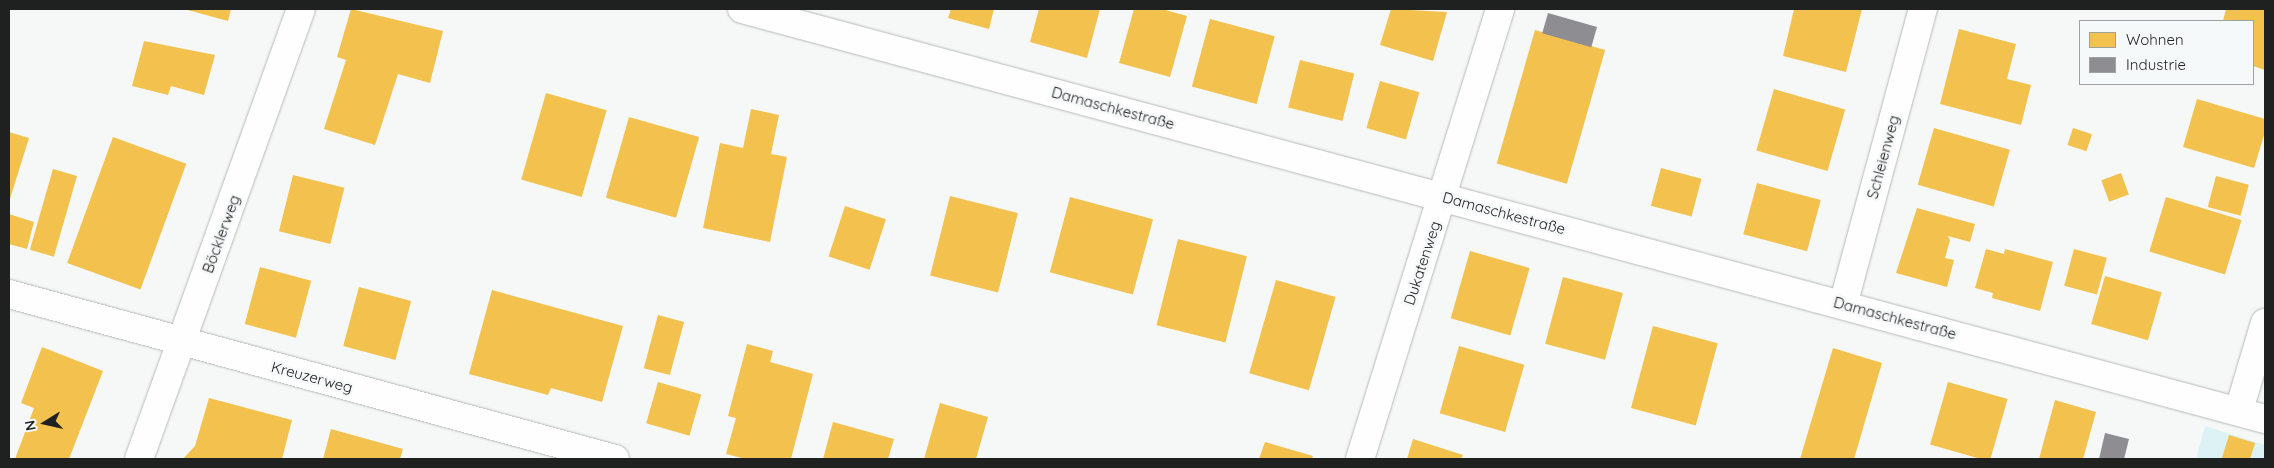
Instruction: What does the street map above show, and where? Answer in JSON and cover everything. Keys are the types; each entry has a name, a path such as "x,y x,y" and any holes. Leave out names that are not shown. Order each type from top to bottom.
{"street":[{"name":"Böcklerweg","path":"139,459 302,9"},
{"name":"Damaschkestraße","path":"742,9 2239,410 2265,419"},
{"name":"Dukatenweg","path":"1360,459 1500,9"},
{"name":"Schleienweg","path":"1843,305 1923,9"},
{"name":"Kreuzerweg","path":"9,294 615,459"},
{"path":"2239,410 2265,323"}],"shaded area":[{"path":"2205,426 2265,445 2265,459 2196,459"}],"building: Wohnen":[{"path":"184,9 231,9 228,21"},
{"path":"351,9 443,31 430,83 398,74 375,145 324,129 346,60 337,57"},
{"path":"951,9 994,9 989,29 948,18"},
{"path":"1039,9 1100,9 1087,58 1030,42"},
{"path":"1134,9 1162,9 1187,16 1170,77 1119,63"},
{"path":"1391,9 1447,12 1433,61 1380,45"},
{"path":"1794,9 1862,9 1846,72 1783,56"},
{"path":"2226,9 2265,9 2265,70 2254,66 2254,20 2223,20"},
{"path":"1210,19 1275,36 1257,104 1192,87"},
{"path":"1959,29 2016,44 2007,79 2031,85 2021,125 1940,104"},
{"path":"1535,30 1605,50 1567,184 1497,164"},
{"path":"144,41 215,55 204,95 171,86 168,95 132,86"},
{"path":"1300,60 1354,74 1342,121 1288,108"},
{"path":"1380,81 1419,92 1406,139 1366,128"},
{"path":"1774,89 1845,109 1827,171 1756,151"},
{"path":"546,93 607,110 582,197 521,180"},
{"path":"2197,99 2265,119 2265,132 2254,168 2183,147"},
{"path":"751,109 779,115 771,154 787,157 770,242 703,228 720,143 743,148"},
{"path":"629,117 699,137 676,218 606,198"},
{"path":"1934,128 2010,150 1994,206 1918,185"},
{"path":"2073,128 2092,134 2086,151 2067,145"},
{"path":"9,132 29,138 9,202"},
{"path":"113,137 186,164 140,290 67,263"},
{"path":"1661,168 1702,179 1691,217 1651,206"},
{"path":"53,169 77,176 54,257 30,250"},
{"path":"2121,173 2129,195 2109,202 2101,180"},
{"path":"293,175 344,188 330,244 279,231"},
{"path":"2216,176 2249,185 2241,216 2208,207"},
{"path":"1757,183 1821,200 1807,251 1743,234"},
{"path":"950,196 1018,213 998,292 930,276"},
{"path":"1070,197 1153,219 1133,295 1050,272"},
{"path":"2166,197 2242,220 2225,275 2149,252"},
{"path":"845,206 886,219 870,270 829,256"},
{"path":"1917,208 1975,224 1970,242 1948,236 1950,240 1945,258 1954,260 1947,287 1896,273"},
{"path":"9,214 34,222 27,249 9,244"},
{"path":"1178,239 1247,256 1225,343 1156,325"},
{"path":"1986,249 2004,254 2005,249 2053,262 2040,311 1992,298 1993,293 1975,288"},
{"path":"2074,249 2107,258 2097,295 2064,286"},
{"path":"1470,251 1530,268 1510,335 1451,318"},
{"path":"260,267 311,281 296,338 245,324"},
{"path":"2105,276 2162,292 2148,340 2091,324"},
{"path":"1563,277 1623,293 1605,360 1545,344"},
{"path":"1276,280 1336,297 1309,390 1249,373"},
{"path":"359,287 411,301 395,360 343,346"},
{"path":"492,290 623,326 602,402 551,388 548,395 469,374"},
{"path":"658,315 684,322 670,375 644,368"},
{"path":"1653,326 1718,343 1696,425 1631,408"},
{"path":"747,344 773,351 770,362 813,374 791,459 746,459 726,454 736,418 728,416"},
{"path":"1459,346 1524,365 1505,432 1440,413"},
{"path":"42,347 103,371 69,459 15,459 34,408 21,403"},
{"path":"1833,348 1882,363 1854,459 1800,459"},
{"path":"658,382 701,394 689,436 646,423"},
{"path":"1948,382 2008,399 1990,459 1981,459 1930,444"},
{"path":"209,398 292,420 282,459 183,459 195,446"},
{"path":"2055,400 2096,412 2083,459 2039,459"},
{"path":"940,403 988,417 976,459 924,459"},
{"path":"833,422 894,439 888,459 823,459"},
{"path":"331,429 403,449 400,459 323,459"},
{"path":"2229,435 2255,443 2250,459 2222,458"},
{"path":"1413,439 1463,455 1461,459 1407,459"},
{"path":"1265,442 1313,456 1312,459 1259,459"}],"building: Industrie":[{"path":"1548,13 1597,27 1591,47 1542,33"},
{"path":"2105,433 2129,439 2124,459 2099,459"}]}
